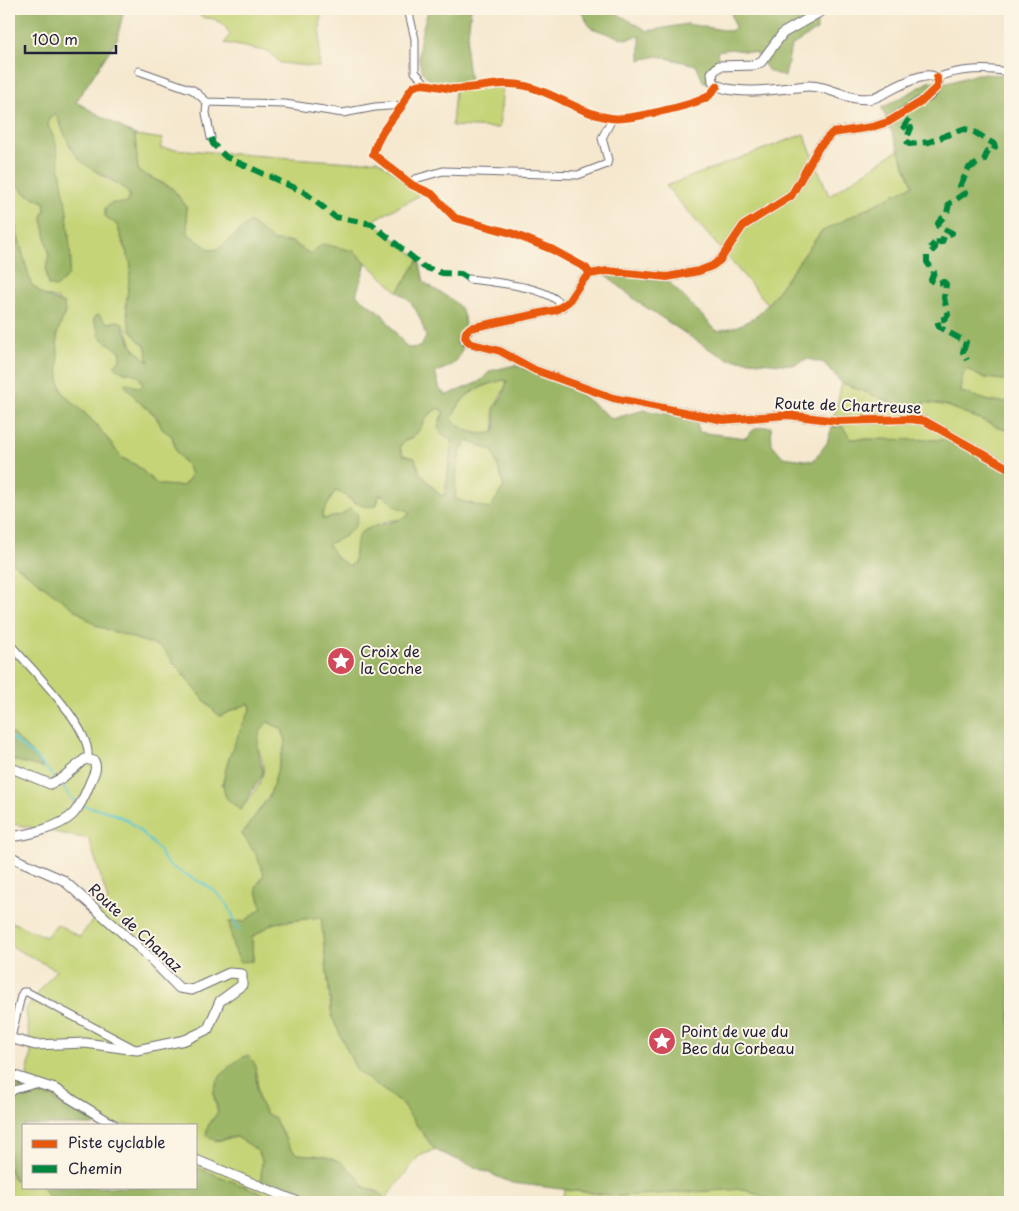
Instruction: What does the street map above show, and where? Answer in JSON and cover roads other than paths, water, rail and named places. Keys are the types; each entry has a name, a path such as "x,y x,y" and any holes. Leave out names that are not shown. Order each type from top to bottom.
{"street":[{"path":"408,9 415,39 415,72 426,84"},
{"path":"825,9 783,33 761,62 754,64 723,64 715,68 711,76 717,86 728,89 761,90 815,86 863,99 880,96 925,75 933,75 937,78 961,72 987,70 1010,73"},
{"path":"139,71 193,90 207,102 285,104 343,113 375,107 403,105"},
{"path":"469,279 532,290 554,298 563,306 582,281 590,274 607,271 667,277 699,271 712,266 720,260 743,226 791,196 820,147 832,133 888,122 929,96 937,87 937,78"},
{"path":"590,274 586,268 551,249 511,233 455,218 432,194 412,184 412,182 373,154 380,134 403,105 408,93 415,86 426,84 455,89 497,85 525,86 612,119 683,106 707,97 717,86"},
{"path":"207,102 206,113 211,138"},
{"path":"412,182 415,179 443,171 578,175 607,164 608,160 602,138 612,119"},
{"name":"Route de Chartreuse","path":"563,306 548,313 470,328 466,332 465,338 469,343 500,351 535,370 613,398 723,420 788,416 838,421 910,419 925,421 1010,469"},
{"path":"9,643 75,721 88,750 88,756 62,778 50,784 9,767"},
{"path":"9,836 22,836 48,827 65,820 75,812 96,767 94,761 84,759"},
{"name":"Route de Chanaz","path":"9,856 64,880 145,953 179,988 192,990 232,972 242,975 242,985 220,1001 212,1022 203,1033 185,1040 138,1050 85,1042 35,1045 10,1038"},
{"path":"10,1038 20,996 23,992 28,992 138,1050"},
{"path":"9,1074 66,1094 112,1124"},
{"path":"9,1095 14,1090 39,1083"},
{"path":"198,1161 298,1202"}],"waterway":[{"path":"9,736 33,755 55,778"},
{"path":"61,785 76,803"},
{"path":"84,806 118,815 141,831 158,849 169,865 206,885 220,896 228,906 240,930"}],"place":[{"name":"Croix de la Coche","path":"341,661"},
{"name":"Point de vue du Bec du Corbeau","path":"662,1041"}]}
